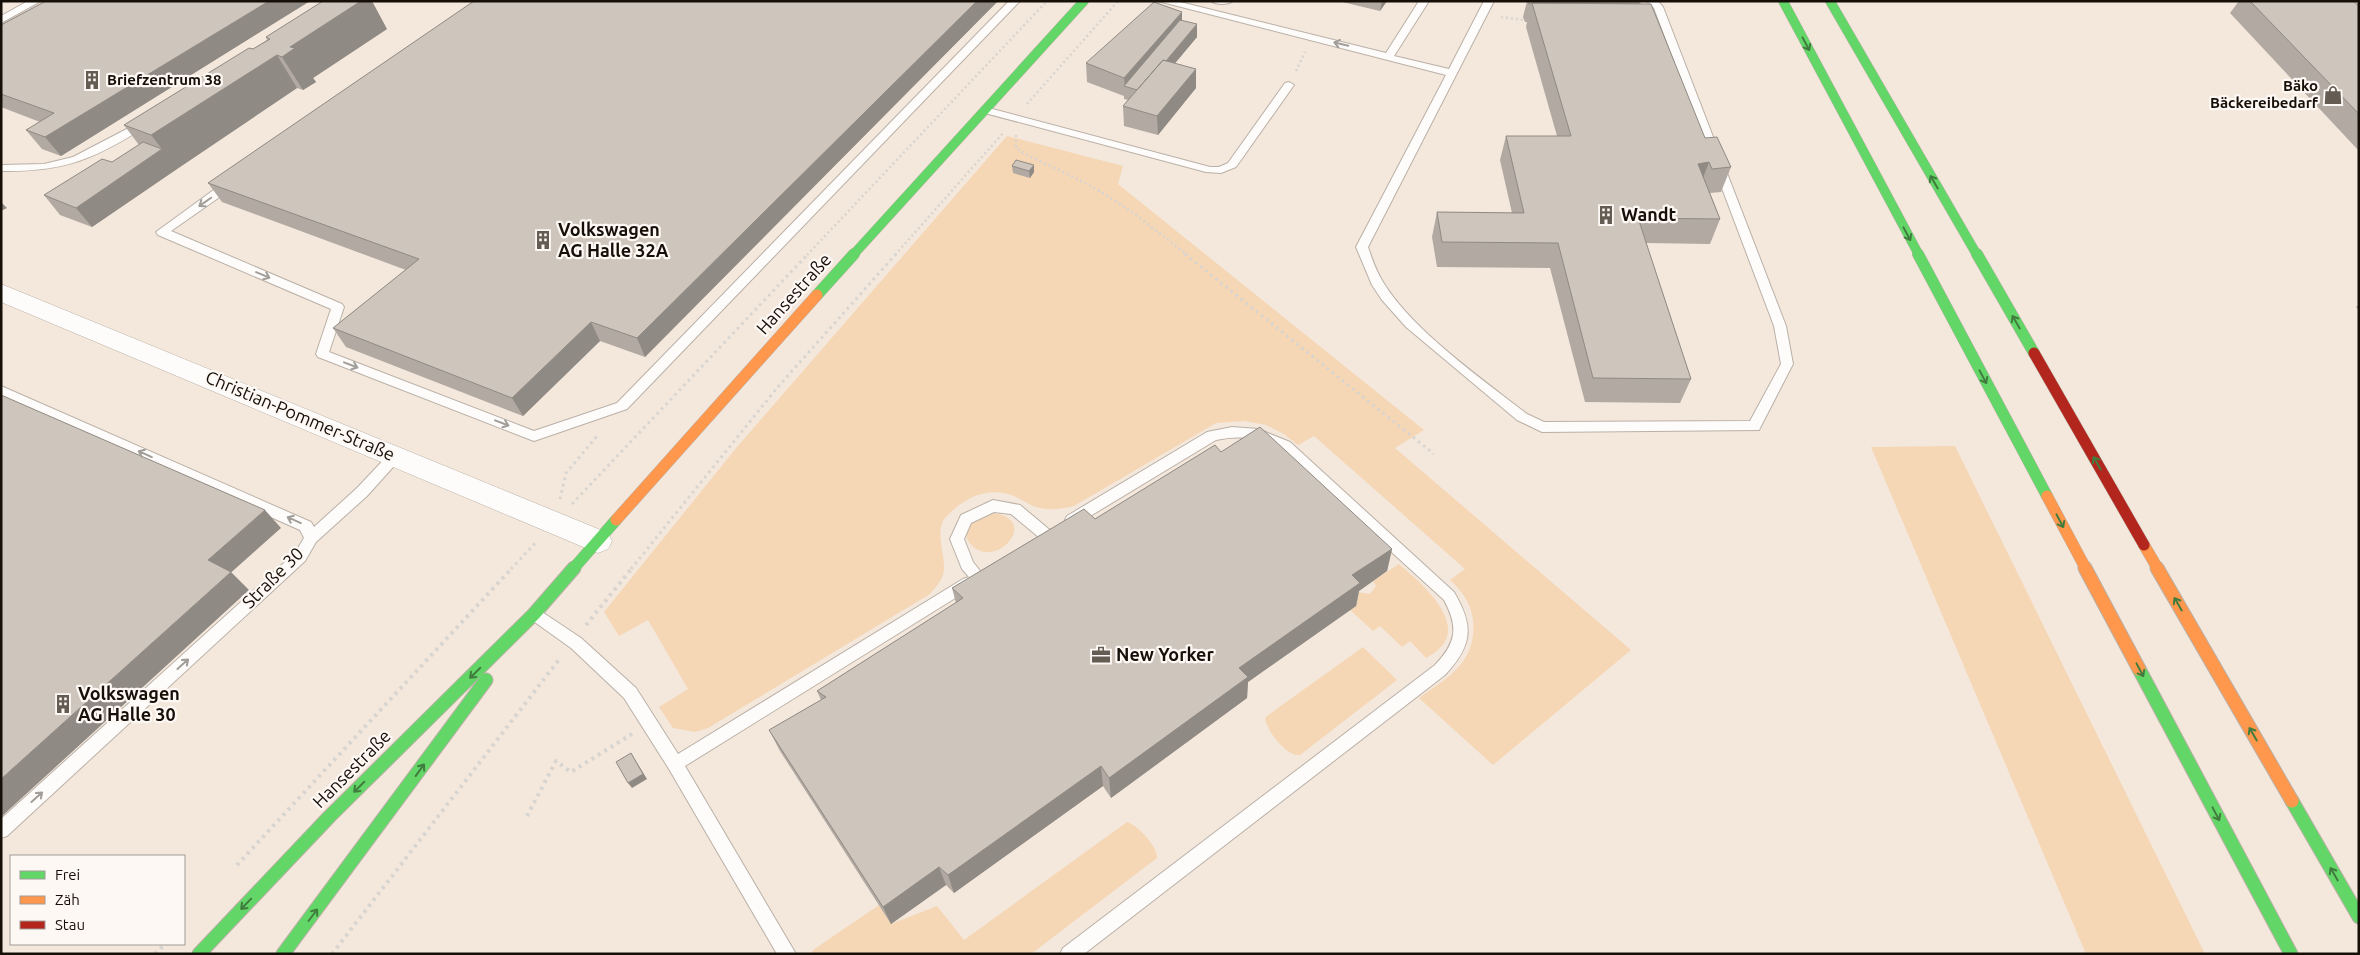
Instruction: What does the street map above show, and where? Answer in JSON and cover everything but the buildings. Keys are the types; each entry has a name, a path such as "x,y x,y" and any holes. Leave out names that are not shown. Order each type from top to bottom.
{"main road":[{"name":"Hansestraße","path":"199,954 329,817 534,614 1084,1"},
{"path":"1783,1 2291,954"},
{"path":"1830,1 2359,917"},
{"name":"Hansestraße","path":"283,954 534,614"}],"street":[{"name":"Christian-Pommer-Straße","path":"1,292 598,541"}],"lane":[{"path":"1,20 36,1"},
{"path":"243,175 162,232 338,306 322,354 534,436 622,406 1015,1"},
{"path":"1163,1 1452,72"},
{"path":"1216,1 1228,1"},
{"path":"1388,56 1424,1"},
{"path":"1489,1 1362,248 1368,268 1387,300 1417,332 1522,417 1542,427 1754,426 1786,364 1780,326 1656,3"},
{"path":"985,110 1210,170 1221,170 1232,165 1289,85"},
{"path":"1,168 32,169 62,166 83,160 155,117"},
{"name":"Straße 30","path":"1,391 306,526 311,538 300,557 1,830"},
{"path":"1030,545 1212,436 1230,432 1250,432 1267,435 1285,446 1450,596 1459,611 1463,624 1461,640 1453,657 1440,670 1069,954"},
{"path":"311,538 362,492 396,456"},
{"path":"978,577 967,564 957,540 966,519 992,506 1015,509 1046,535"},
{"path":"675,764 992,568"},
{"path":"534,614 601,665 630,693 675,764 786,954"}],"path":[{"path":"231,872 554,523 1047,1"},
{"path":"332,954 573,642 777,388 1118,1"},
{"path":"1508,19 1523,20"},
{"path":"1289,85 1306,50 1317,38"},
{"path":"1015,119 1016,148 1026,156 1078,179 1129,209 1434,454"},
{"path":"554,523 566,473 622,406"},
{"path":"527,816 556,761 571,772 630,734 656,734"},
{"path":"155,954 164,945"}],"shaded area":[{"path":"1007,136 1123,166 1118,184 1424,430 1395,448 1631,650 1493,765 1419,698 1441,683 1459,667 1466,658 1470,647 1473,635 1473,620 1470,608 1462,593 1450,580 1465,569 1314,436 1298,445 1284,434 1266,425 1245,421 1216,423 1074,506 1046,509 1033,506 1012,495 999,493 982,494 967,500 953,510 943,522 940,536 944,561 943,575 930,594 708,728 695,732 673,728 659,707 688,689 648,620 619,636 604,612 737,447"},
{"path":"1955,446 2205,954 2086,954 1871,447"},
{"path":"992,513 1007,517 1014,525 1013,534 1008,543 999,549 988,552 977,549 967,539 967,533 970,525"},
{"path":"1399,564 1432,596 1447,622 1448,635 1441,647 1426,658 1410,641 1402,647 1380,626 1373,631 1350,610 1356,606 1356,592 1370,594 1376,586 1373,581"},
{"path":"1363,647 1397,680 1300,755 1289,752 1278,742 1270,730 1265,719 1267,716"},
{"path":"1127,822 1136,827 1151,843 1157,858 1031,954 811,954 813,950 879,905 891,924 937,906 964,940"}],"traffic: fast":[{"path":"817,295 1084,1"},
{"path":"1783,1 2047,496"},
{"path":"1830,1 2034,353"},
{"path":"199,954 329,817 534,614 616,520"},
{"path":"2139,669 2291,954"},
{"path":"283,954 486,680"},
{"path":"2292,801 2359,917"}],"traffic: slow":[{"path":"616,520 817,295"},
{"path":"2047,496 2139,669"},
{"path":"2144,545 2292,801"}],"traffic: jam":[{"path":"2034,353 2144,545"}],"place":[{"name":"Briefzentrum 38","path":"92,80"},
{"name":"Bäko Bäckereibedarf","path":"2333,95"},
{"name":"Wandt","path":"1606,215"},
{"name":"Volkswagen AG Halle 32A","path":"543,240"},
{"name":"New Yorker","path":"1101,655"},
{"name":"Volkswagen AG Halle 30","path":"63,704"}]}
